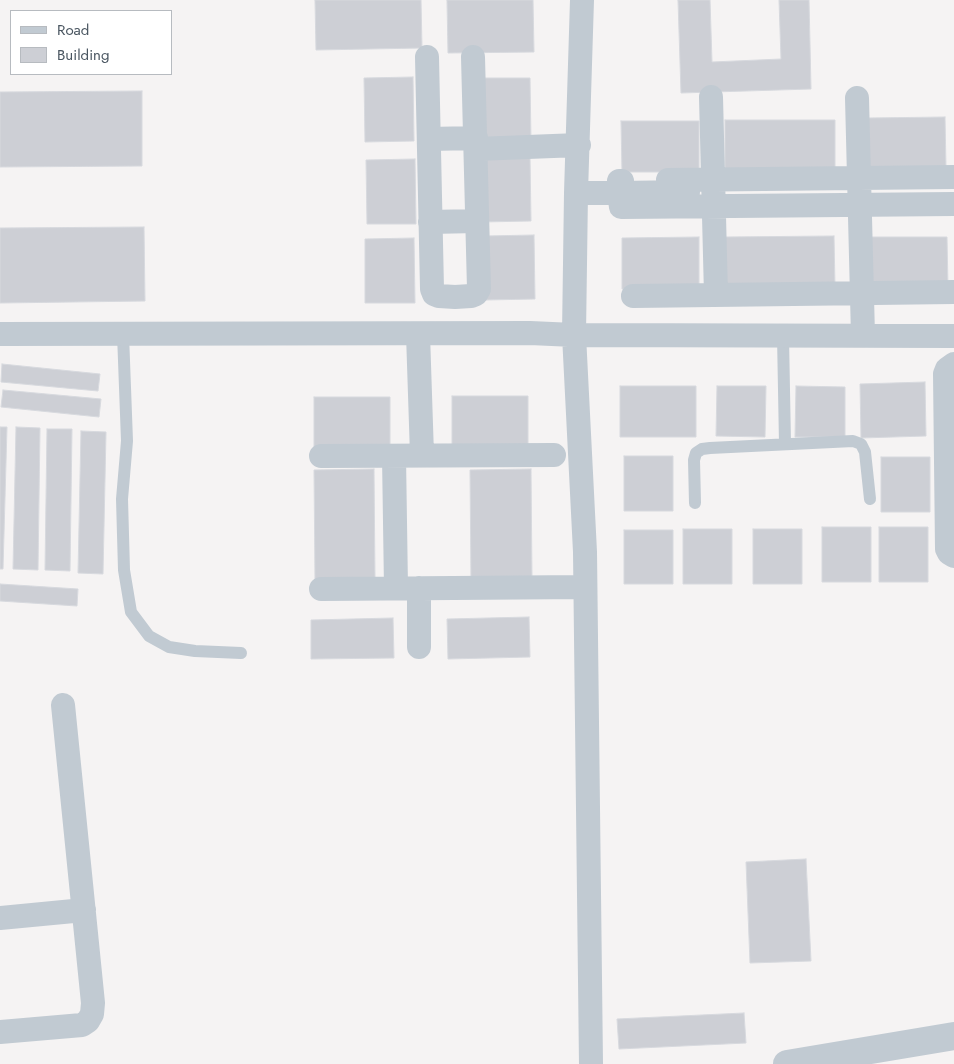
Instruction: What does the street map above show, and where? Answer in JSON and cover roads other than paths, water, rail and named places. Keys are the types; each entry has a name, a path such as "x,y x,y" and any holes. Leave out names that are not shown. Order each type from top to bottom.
{"street":[{"path":"582,0 574,335 585,588 591,1064"},
{"path":"427,58 432,289 434,294 438,296 455,297 471,296 476,294 479,288 473,57"},
{"path":"711,97 716,295"},
{"path":"857,98 863,336"},
{"path":"429,139 476,143 579,145"},
{"path":"954,176 859,179 619,181 621,207 954,204"},
{"path":"576,192 688,192"},
{"path":"430,222 477,221"},
{"path":"633,296 954,292"},
{"path":"455,297 457,334"},
{"path":"0,334 530,333 574,335 954,336"},
{"path":"418,334 422,455"},
{"path":"954,364 947,369 945,374 950,465 947,549 954,556"},
{"path":"321,456 554,455"},
{"path":"394,456 407,588 419,647"},
{"path":"321,589 585,588"},
{"path":"0,1032 82,1025 88,1022 92,1014 93,1003 63,706"},
{"path":"0,918 84,910"},
{"path":"787,1064 954,1036"}],"lane":[{"path":"122,334 127,441 122,499 124,570 132,612 149,636 169,647 195,651 241,653"},
{"path":"783,336 785,444"},
{"path":"695,503 694,460 696,453 710,448 853,441 861,444 866,452 870,499"}]}
